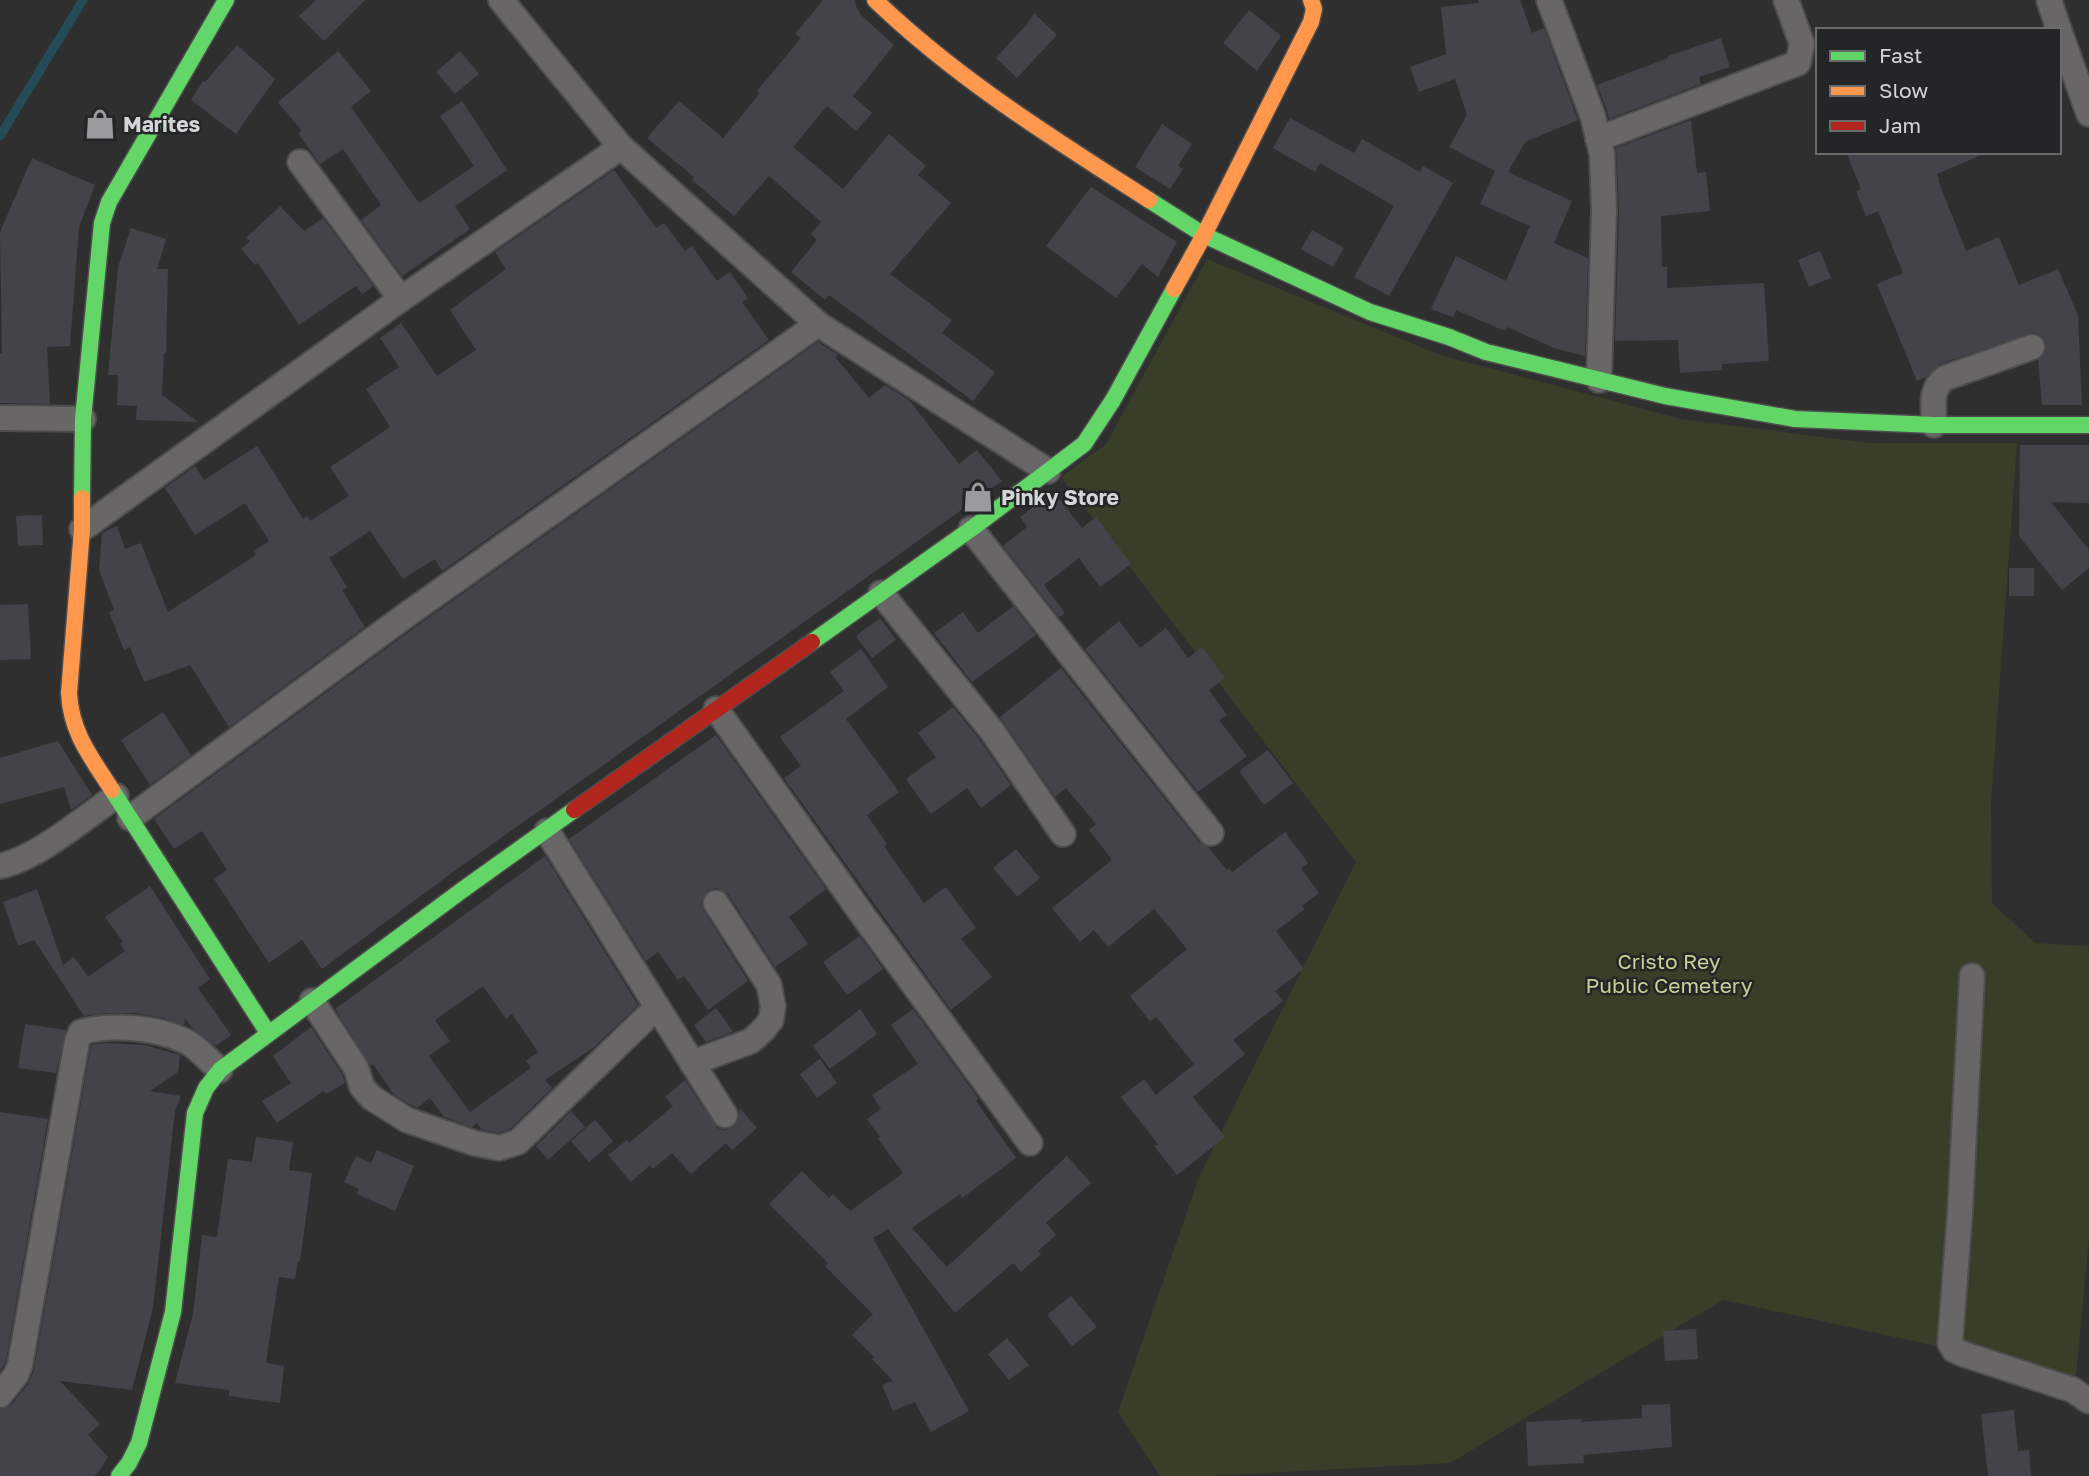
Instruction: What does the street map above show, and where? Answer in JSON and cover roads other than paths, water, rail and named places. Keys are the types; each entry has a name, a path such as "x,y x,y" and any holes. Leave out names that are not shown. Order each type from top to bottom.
{"street":[{"path":"226,0 109,202 99,243 83,419 82,529 69,693 70,714 76,734 268,1033"},
{"path":"501,0 621,147 818,324 1048,471"},
{"path":"875,0 901,25 1024,120 1204,235 1370,312 1449,337 1486,352 1665,396 1795,419 1934,425 2089,425"},
{"path":"119,1476 130,1463 139,1443 173,1312 195,1113 206,1088 220,1070 716,709 971,529 1084,444 1106,411 1204,235 1311,22 1314,9 1311,0"},
{"path":"1549,0 1593,117 1602,153 1604,210 1598,380"},
{"path":"1598,139 1798,63 1802,44 1786,0"},
{"path":"2049,0 2058,28"},
{"path":"2061,36 2089,114"},
{"path":"82,529 401,299 621,147"},
{"path":"300,162 401,299"},
{"path":"130,818 405,616 818,324"},
{"path":"1934,425 1934,389 1938,383 1945,378 2032,347"},
{"path":"0,418 83,419"},
{"path":"971,529 1211,832"},
{"path":"881,593 992,731 1063,834"},
{"path":"716,709 863,917 1030,1143"},
{"path":"1,864 15,863 37,850 116,796"},
{"path":"547,831 725,1115"},
{"path":"692,1063 751,1041 771,1020 773,1006 769,985 716,903"},
{"path":"1972,976 1960,1212 1950,1343 1954,1350 1963,1354 2073,1390 2089,1401"},
{"path":"312,1001 356,1068 362,1087 372,1098 407,1120 474,1143 499,1148 518,1142 657,1007"},
{"path":"0,1395 20,1366 77,1041 81,1032 124,1028 157,1033 187,1042 220,1070"}],"waterway":[{"path":"0,136 83,0"}],"place":[{"name":"Marites","path":"100,124"},
{"name":"Pinky Store","path":"978,497"}],"park label":[{"name":"Cristo Rey Public Cemetery","path":"1669,973"}]}
